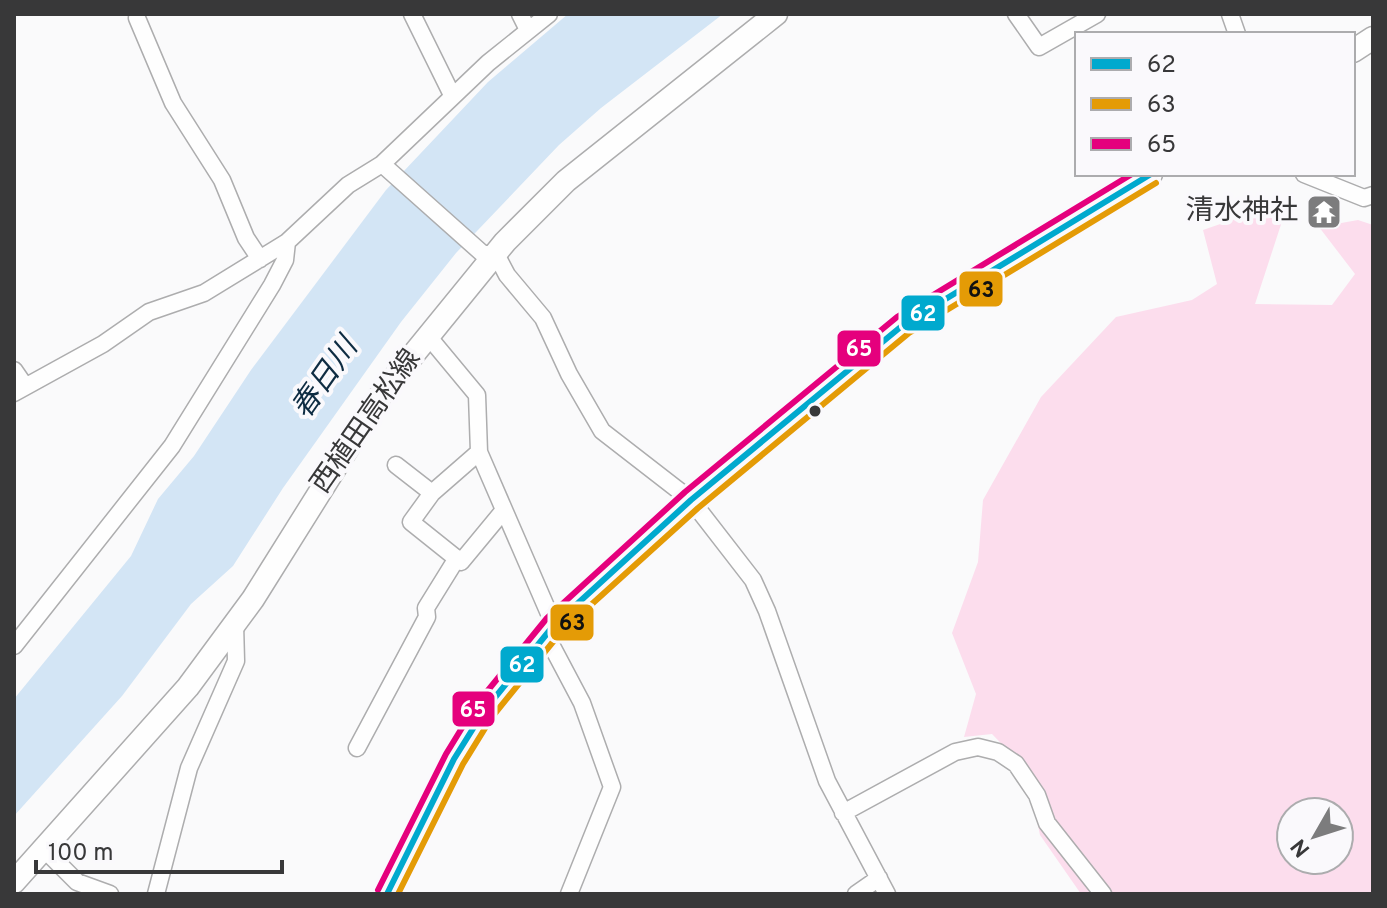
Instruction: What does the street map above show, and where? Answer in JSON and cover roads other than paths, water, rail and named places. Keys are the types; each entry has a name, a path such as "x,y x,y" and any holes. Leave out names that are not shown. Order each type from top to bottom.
{"main road":[{"name":"西植田高松線","path":"14,882 188,687 235,624 382,393 496,254 566,181 776,14"},
{"path":"1355,50 1373,38"},
{"path":"387,894 454,759 484,711 550,630 691,500 903,325 1148,176"}],"street":[{"path":"412,14 452,95"},
{"path":"520,14 528,30"},
{"path":"14,370 20,390 103,344 149,312 204,293 287,242 348,185 386,168 452,95 549,14"},
{"path":"1016,14 1039,47 1097,14"},
{"path":"139,15 173,103 222,180 246,238 260,259"},
{"path":"386,168 483,254 496,254 507,275 543,318 569,374 602,431 691,500 753,580 767,611 818,758 843,813 887,894"},
{"path":"1309,176 1364,198 1373,195"},
{"path":"14,646 172,446 272,285 285,260 287,242"},
{"path":"428,336 477,395 479,452 582,703 612,787 569,894"},
{"path":"479,452 432,493 411,522 461,562 504,510"},
{"path":"396,465 432,493"},
{"path":"357,748 427,617 426,608 457,558"},
{"path":"156,894 189,768 236,661 235,624"},
{"path":"843,813 955,752 978,747 998,752 1016,764 1037,795 1047,823 1103,894"},
{"path":"44,849 77,882 110,894"},
{"path":"856,894 879,878"}],"water":[{"name":"春日川","path":"568,14 723,14 601,108 559,145 456,253 401,322 283,488 233,566 191,604 122,696 14,816 14,699 131,556 158,499 194,456 251,370 386,190 488,82"}],"place":[{"name":"清水神社","path":"1324,212"}]}
